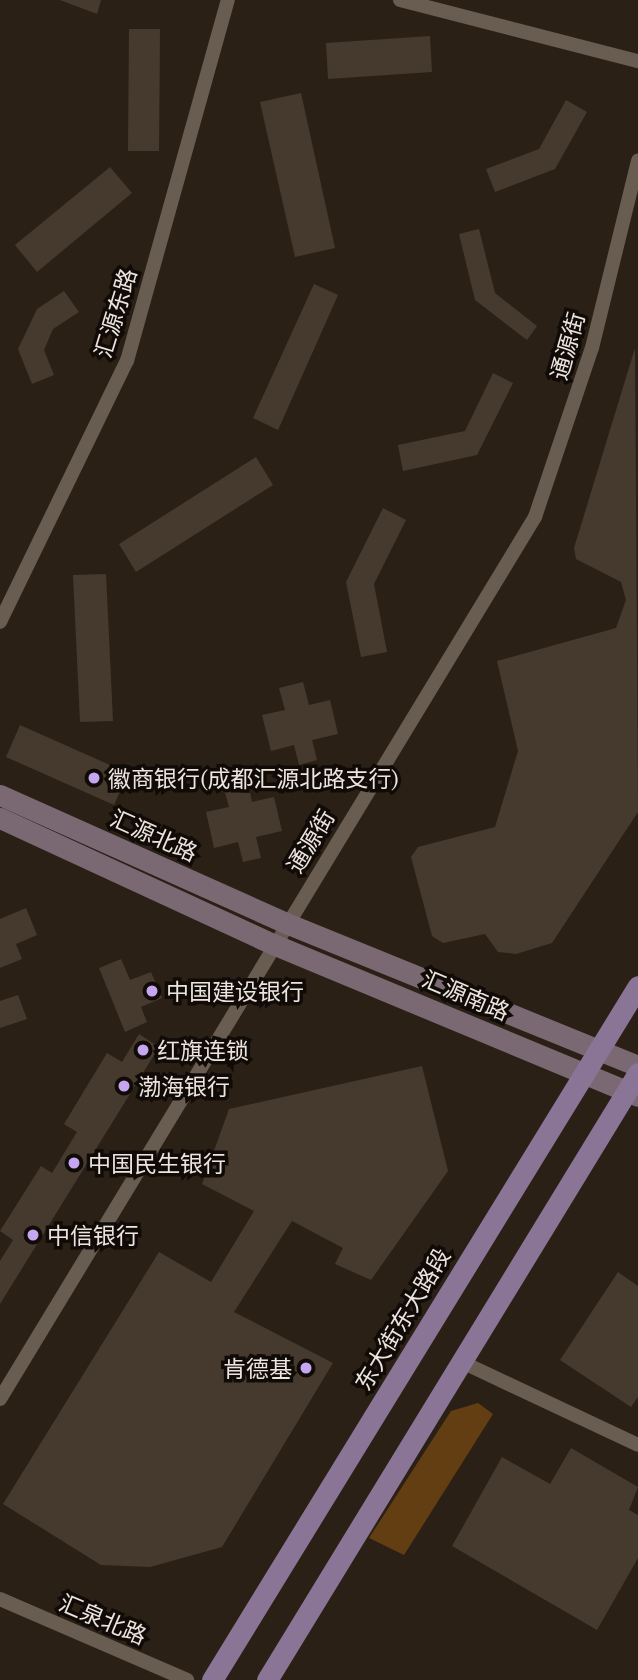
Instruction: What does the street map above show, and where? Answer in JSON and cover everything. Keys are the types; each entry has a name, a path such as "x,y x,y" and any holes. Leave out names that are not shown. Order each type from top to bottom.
{"main road":[{"name":"东大街东大路段","path":"212,1680 638,986"},
{"path":"267,1680 634,1087"}],"street":[{"name":"汇源东路","path":"0,622 127,361 228,0"},
{"path":"400,0 638,61"},
{"name":"通源街","path":"0,1399 273,944 535,517 592,348 638,161"},
{"name":"汇源北路","path":"0,795 286,923"},
{"path":"0,818 273,944"},
{"name":"汇源南路","path":"286,923 638,1066"},
{"name":"汇源南路","path":"273,944 583,1073 634,1087"},
{"path":"464,1363 638,1445"},
{"name":"汇泉北路","path":"0,1599 187,1680"}],"shaded area":[{"path":"478,1403 493,1414 404,1555 369,1538 451,1411"}],"building":[{"path":"60,0 101,0 97,14"},
{"path":"129,29 160,29 159,151 128,151"},
{"path":"430,36 432,72 328,79 326,43"},
{"path":"301,93 335,248 295,257 260,102"},
{"path":"566,100 587,112 555,169 495,192 486,169 539,149"},
{"path":"110,167 132,193 37,272 15,245"},
{"path":"479,229 495,293 537,326 527,340 475,300 459,234"},
{"path":"314,284 338,295 278,430 253,418"},
{"path":"64,291 79,312 53,329 44,350 54,375 32,384 18,349 37,309"},
{"path":"635,348 638,812 552,943 516,954 498,952 485,934 443,943 432,936 411,857 418,847 495,827 518,751 497,661 616,628 626,600 621,582 576,559 574,548"},
{"path":"493,373 513,383 477,455 403,471 398,445 465,431"},
{"path":"256,457 273,485 136,572 119,544"},
{"path":"383,508 406,520 374,584 387,652 361,657 346,582"},
{"path":"106,574 113,721 80,722 73,575"},
{"path":"303,682 309,705 330,700 338,734 312,740 317,760 299,765 294,745 271,751 262,715 285,710 279,688"},
{"path":"20,725 128,773 114,805 6,757"},
{"path":"247,779 252,802 274,797 282,831 256,837 261,858 243,862 238,842 214,848 206,812 229,807 223,785"},
{"path":"26,908 37,935 16,944 22,959 0,968 0,919"},
{"path":"121,959 130,980 151,972 162,998 141,1007 147,1022 125,1032 99,968"},
{"path":"18,995 27,1019 0,1028 0,1001"},
{"path":"139,1034 159,1047 0,1304 0,1261 13,1240 0,1231 41,1166 52,1173 77,1132 64,1124 107,1053 122,1062"},
{"path":"422,1066 448,1171 371,1280 335,1264 343,1248 292,1221 234,1312 333,1363 222,1547 150,1567 101,1565 3,1504 159,1252 211,1282 254,1211 202,1184 229,1109"},
{"path":"618,1272 638,1286 638,1397 631,1407 560,1360"},
{"path":"571,1448 638,1487 629,1510 638,1515 638,1558 597,1630 452,1546 502,1457 550,1484"}],"place":[{"name":"徽商银行(成都汇源北路支行)","path":"94,778"},
{"name":"中国建设银行","path":"152,991"},
{"name":"红旗连锁","path":"143,1050"},
{"name":"渤海银行","path":"124,1086"},
{"name":"中国民生银行","path":"74,1163"},
{"name":"中信银行","path":"33,1235"},
{"name":"肯德基","path":"306,1368"}]}
